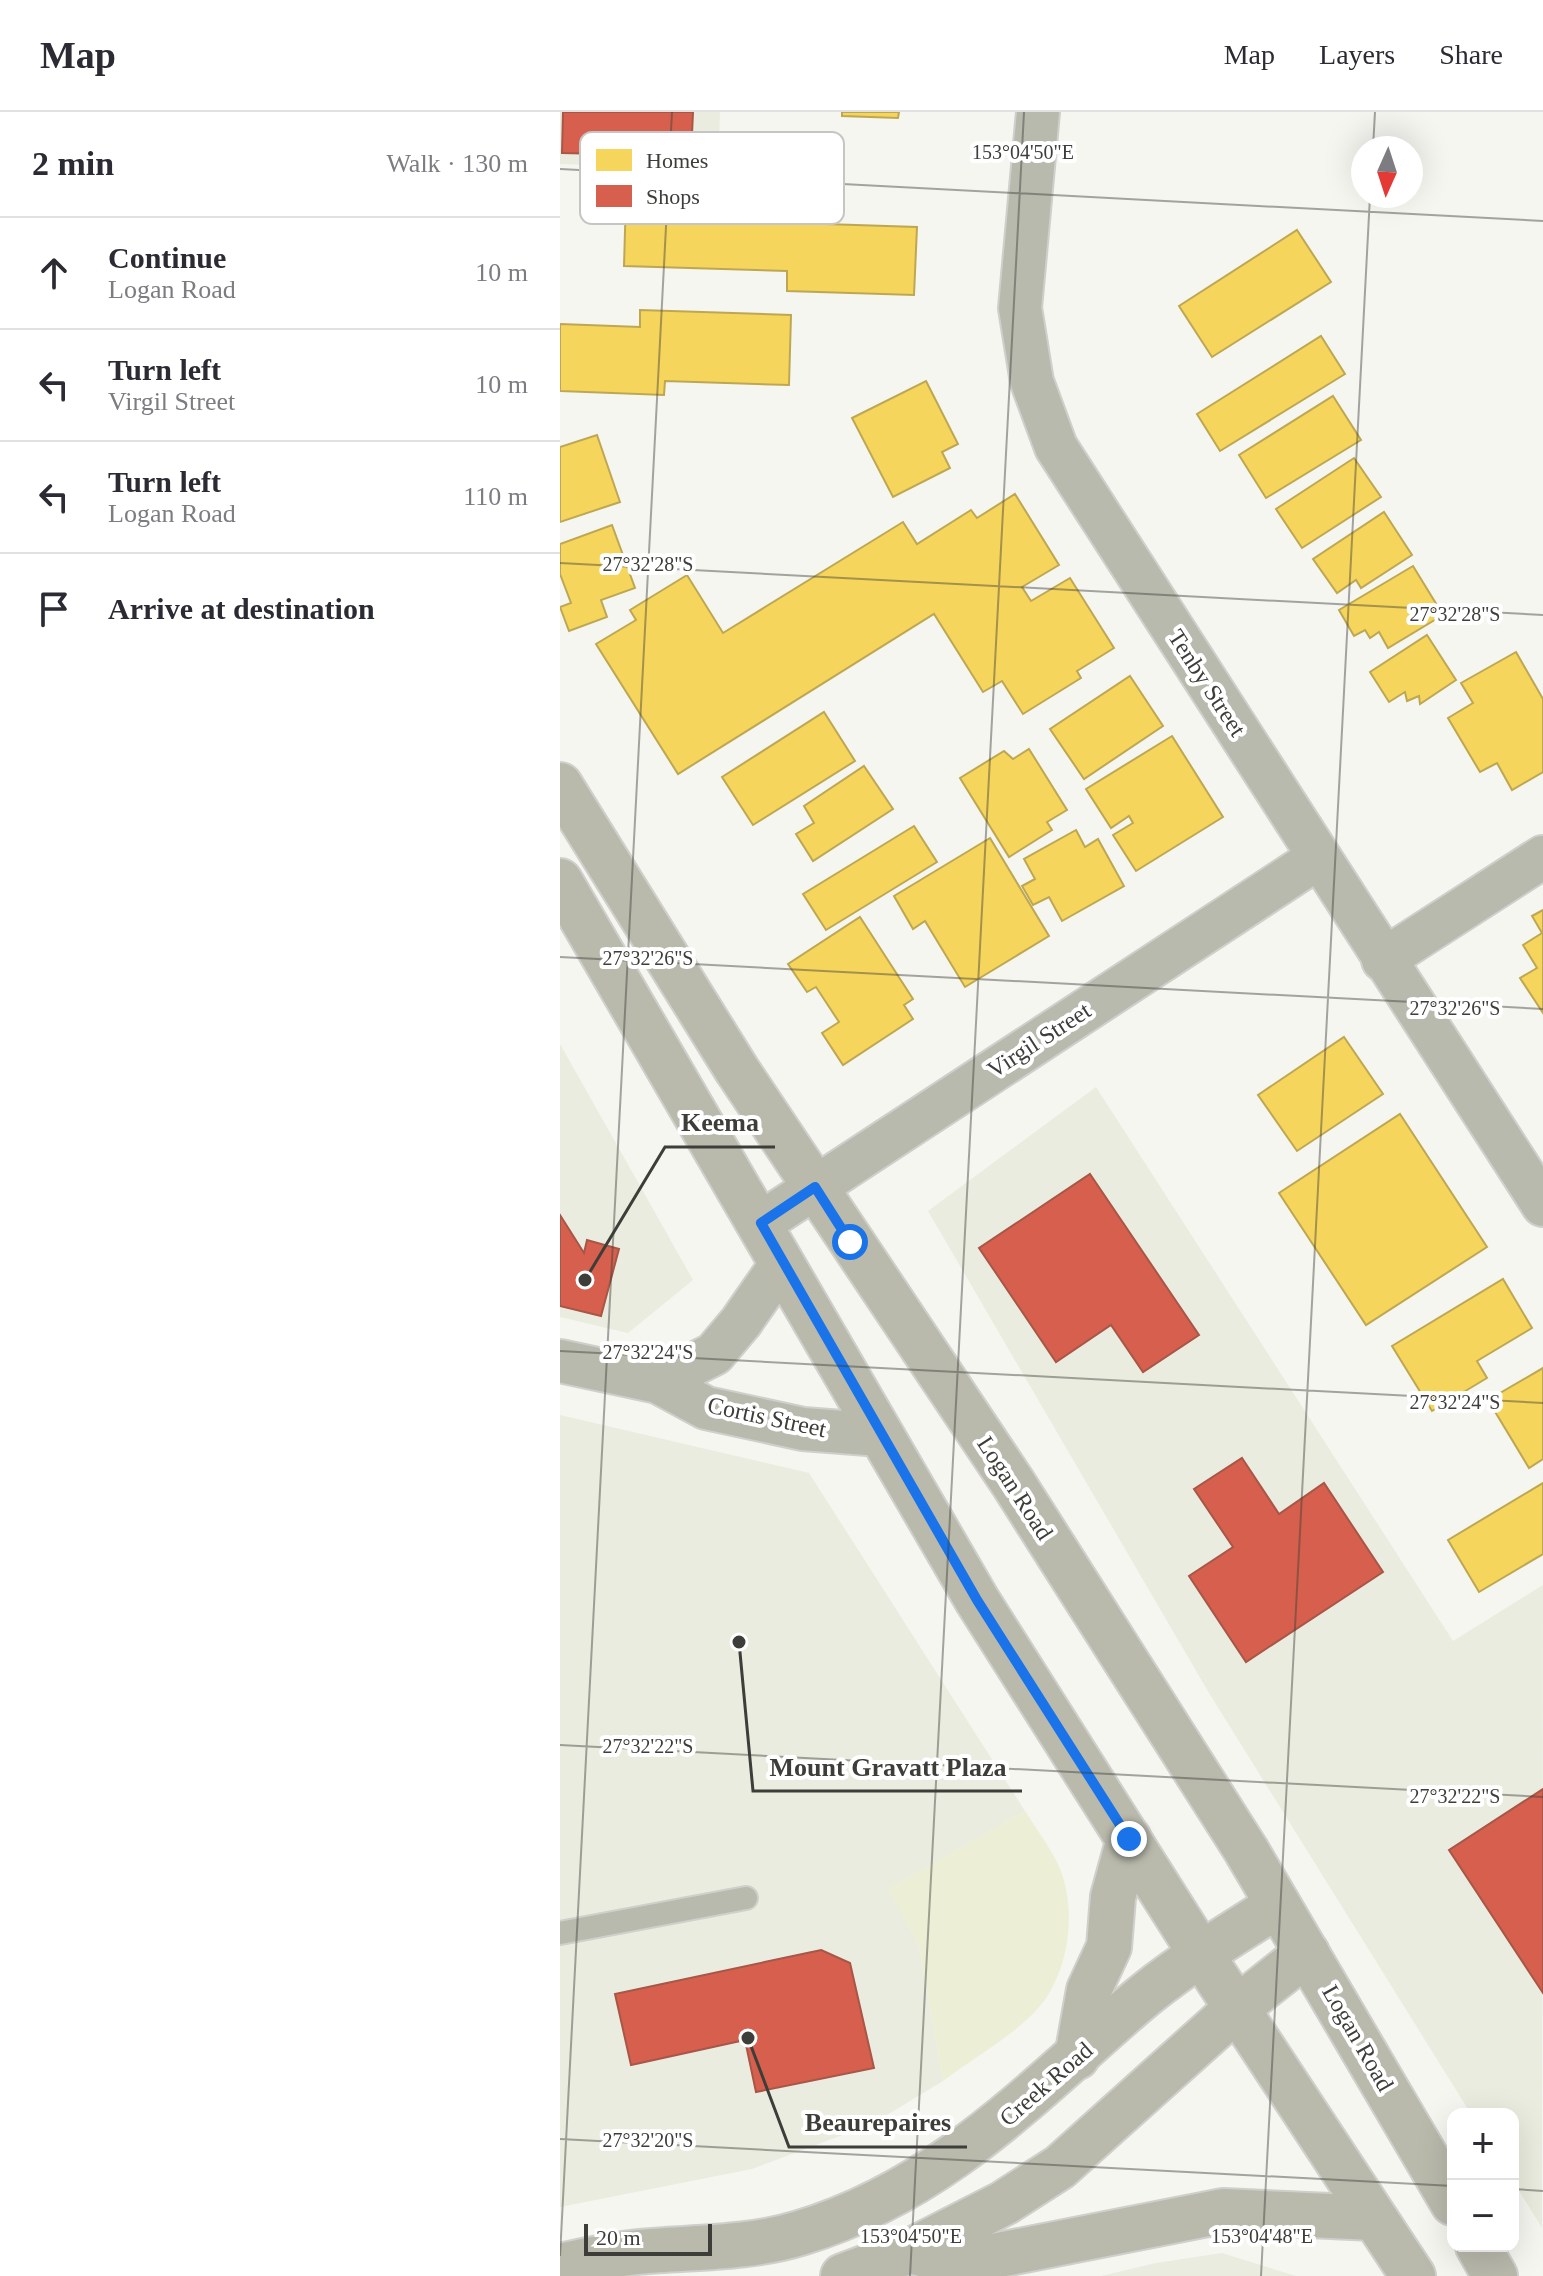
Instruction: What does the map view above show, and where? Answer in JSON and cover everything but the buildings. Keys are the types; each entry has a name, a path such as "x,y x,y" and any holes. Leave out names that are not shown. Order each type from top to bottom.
{"main road":[{"name":"Logan Road","path":"560,785 737,1070 1013,1483 1246,1850 1447,2193"},
{"path":"560,881 977,1600 1236,2009 1413,2276"},
{"path":"1077,2057 1089,1990 1109,1947 1113,1897 1129,1839"},
{"name":"Creek Road","path":"560,2266 608,2256 766,2241 845,2217 943,2167 992,2131 1135,2004 1201,1954 1278,1905"},
{"path":"843,2276 910,2251 1004,2203 1060,2167 1236,2009 1307,1953"},
{"path":"910,2251 958,2263 1223,2211 1374,2218"},
{"path":"1481,2252 1495,2276"}],"street":[{"name":"Tenby Street","path":"1038,112 1020,308 1032,382 1051,434 1383,960 1543,1205"},
{"path":"1383,960 1543,857"},
{"name":"Virgil Street","path":"761,1223 1318,858"},
{"name":"Cortis Street","path":"658,1382 714,1354 741,1322 782,1263"},
{"name":"Cortis Street","path":"560,1361 658,1382 706,1408 803,1429 881,1435"}],"lane":[{"path":"560,1933 746,1898"}],"shaded area":[{"path":"560,112 720,112 719,132 580,132 580,165 560,164"},
{"path":"560,1044 693,1280 628,1333 560,1317"},
{"path":"1096,1087 1453,1641 1543,1585 1542,2228 1519,2191 1519,2108 1467,2108 1209,1693 928,1211"},
{"path":"560,1415 809,1473 1025,1811 889,1889 919,1946 943,2081 872,2124 752,2169 560,2207"},
{"path":"1222,2253 1296,2276 1101,2276 1156,2263"}],"green space":[{"path":"1025,1811 1058,1864 1064,1880 1069,1913 1062,1965 1048,1995 1028,2019 943,2081 919,1946 888,1889"}],"place":[{"name":"Keema","path":"585,1280"},
{"name":"Mount Gravatt Plaza","path":"739,1642"},
{"name":"Beaurepaires","path":"748,2038"}],"route":[{"path":"850,1242 815,1187 761,1223 977,1600 1129,1839"}]}
